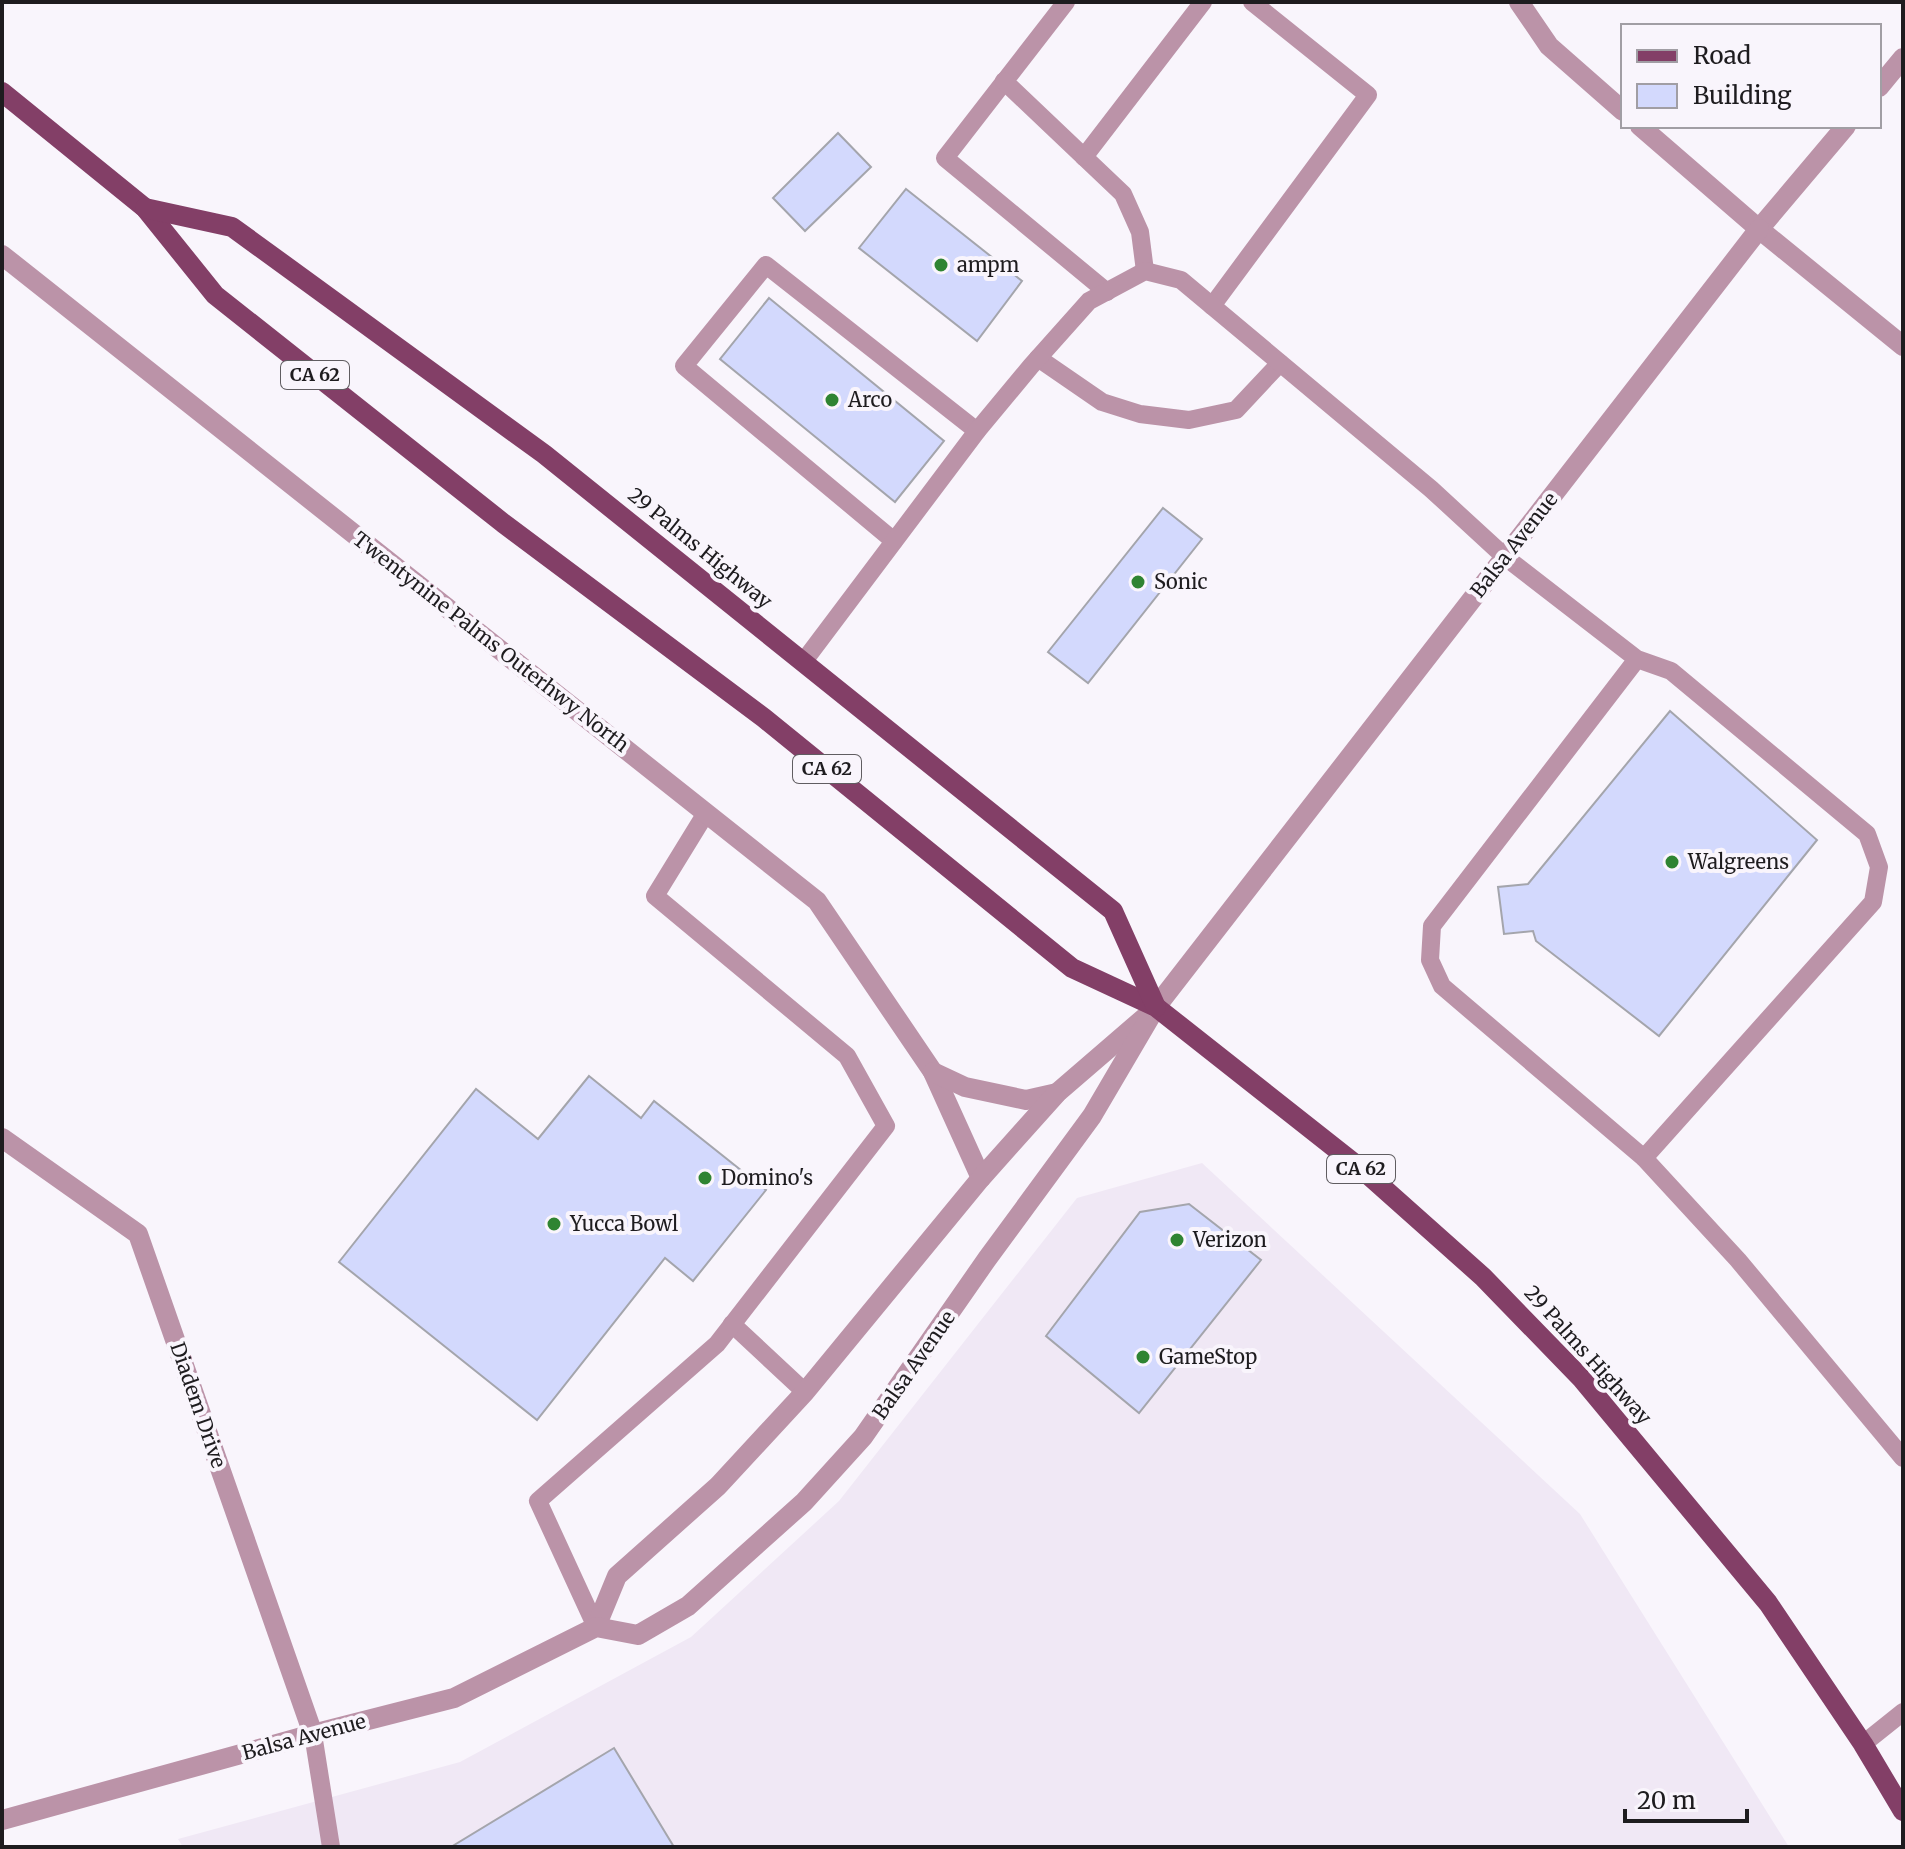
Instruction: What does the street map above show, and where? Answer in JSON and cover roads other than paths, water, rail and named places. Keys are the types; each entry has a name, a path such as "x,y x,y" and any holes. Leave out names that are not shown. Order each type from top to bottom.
{"main road":[{"name":"29 Palms Highway","path":"2,92 145,208 215,295 227,305 503,523 764,718 1072,968 1156,1007 1364,1171 1483,1277 1582,1379 1768,1603 1863,1744 1903,1811"},
{"name":"29 Palms Highway","path":"145,208 232,227 544,454 1113,911 1156,1007"}],"street":[{"path":"1519,2 1549,46 1621,109"},
{"path":"1881,85 1903,58"},
{"path":"1642,128 1759,229 1903,346"},
{"name":"Balsa Avenue","path":"2,1820 454,1698 596,1627 638,1635 688,1606 804,1502 863,1437 987,1259 1092,1116 1156,1007 1759,229 1844,128"},
{"name":"Twentynine Palms Outerhwy North","path":"2,255 817,901 933,1072 981,1178"},
{"name":"Balsa Avenue","path":"596,1627 617,1576 718,1486 805,1392 981,1178 1057,1093 1156,1007"},
{"path":"933,1072 965,1087 1026,1100 1057,1093"},
{"name":"Diadem Drive","path":"2,1138 138,1234 313,1734"}],"lane":[{"path":"1066,2 945,158 1107,292"},
{"path":"1084,157 1203,2"},
{"path":"1212,306 1368,95 1252,2"},
{"path":"1004,81 1123,194 1140,232 1145,271"},
{"path":"894,541 684,366 766,265 977,431"},
{"path":"804,661 977,431 1089,301 1145,271 1181,280 1431,489 1505,557 1637,659 1671,671 1867,834 1879,867 1873,902 1644,1158"},
{"path":"1038,358 1102,402 1140,414 1189,420 1236,410 1280,363"},
{"path":"1637,659 1432,926 1430,960 1442,986 1644,1158 1738,1260 1903,1458"},
{"path":"596,1627 538,1501 717,1344 886,1126 847,1056 655,896 706,813"},
{"path":"732,1324 805,1392"},
{"path":"1863,1744 1903,1712"},
{"path":"313,1734 331,1847"}],"place":[{"name":"ampm","path":"941,265"},
{"name":"Arco","path":"832,400"},
{"name":"Sonic","path":"1138,582"},
{"name":"Walgreens","path":"1672,862"},
{"name":"Domino's","path":"705,1178"},
{"name":"Yucca Bowl","path":"554,1224"},
{"name":"Verizon","path":"1177,1240"},
{"name":"GameStop","path":"1143,1357"}]}
